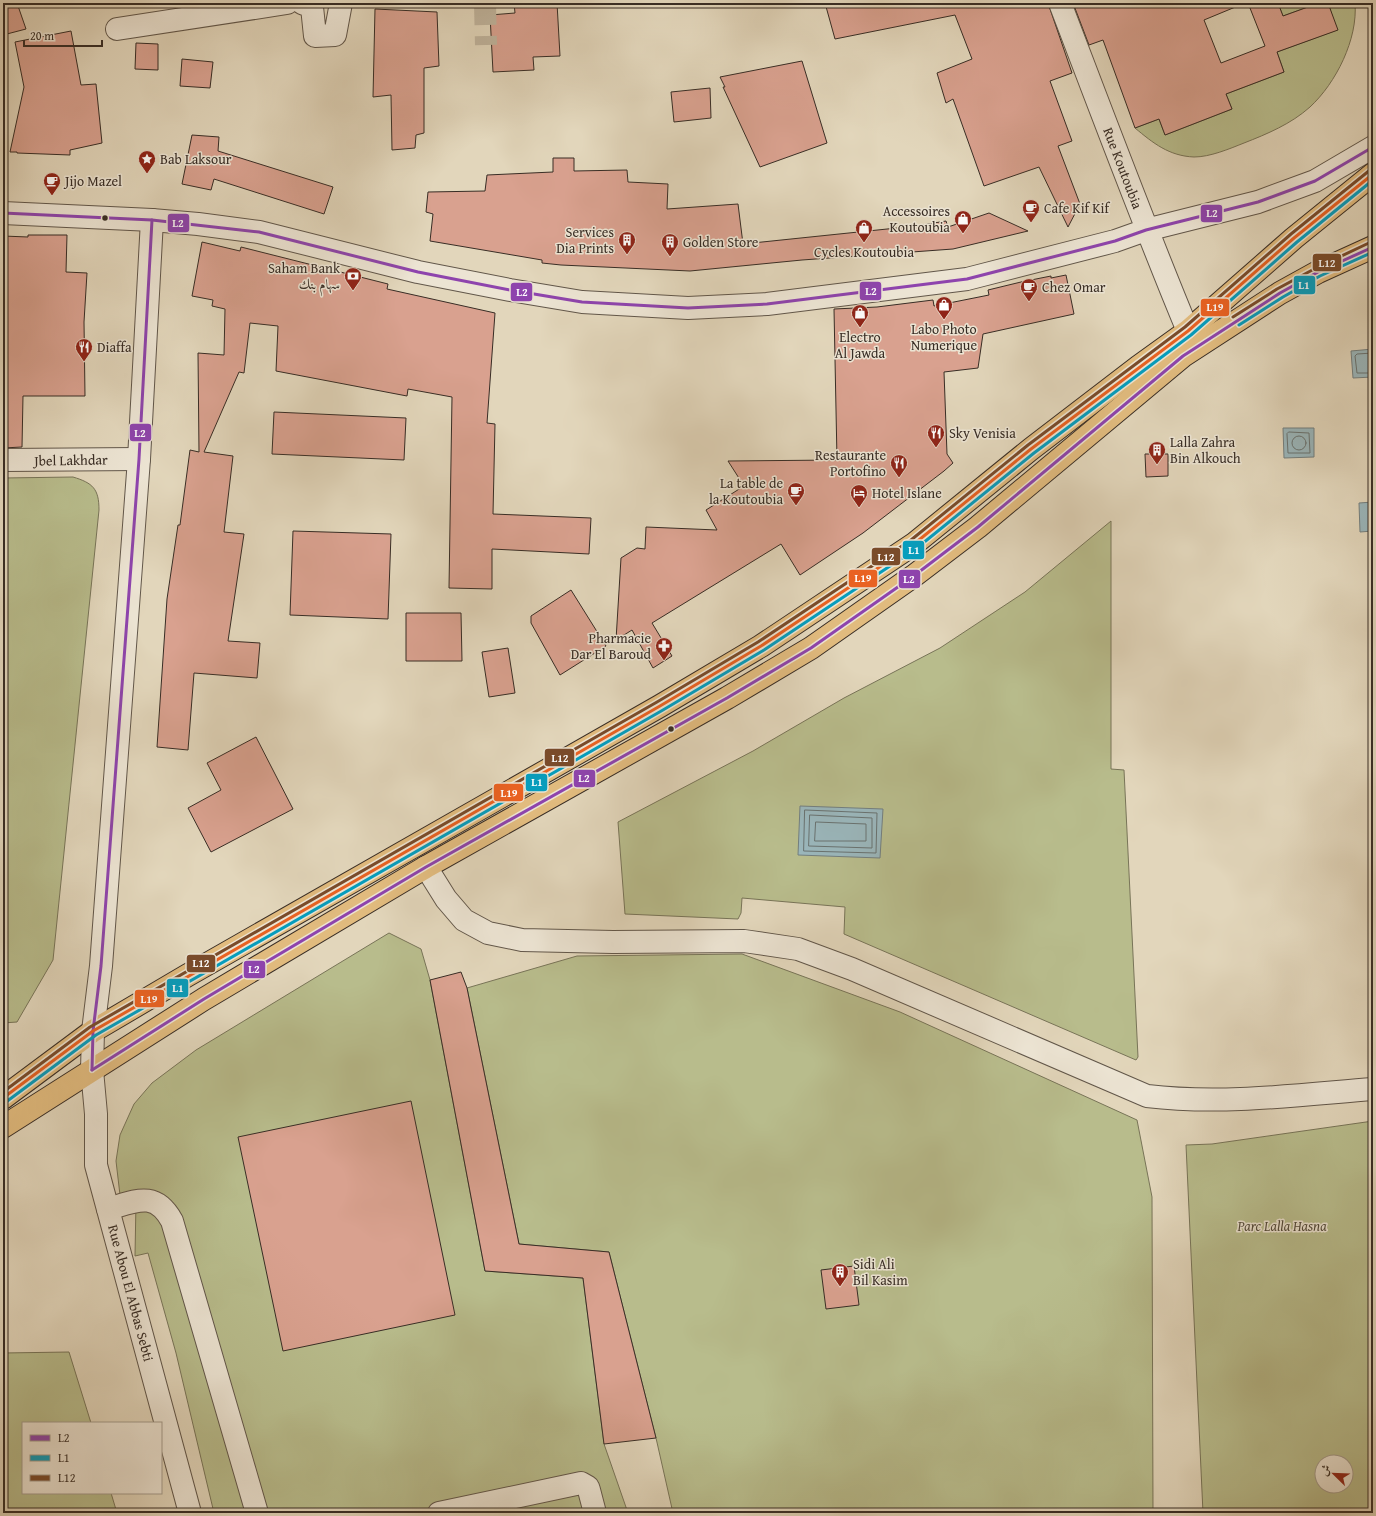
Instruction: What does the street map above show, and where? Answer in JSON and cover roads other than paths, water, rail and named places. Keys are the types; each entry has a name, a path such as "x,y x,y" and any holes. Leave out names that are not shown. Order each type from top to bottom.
{"main road":[{"path":"3,1098 93,1031 195,971 653,710 761,646 914,544 1031,449 1138,367 1188,331 1294,238 1373,174"},
{"path":"3,1127 204,998 426,867 720,702 811,648 915,575 978,527 1183,356 1280,293 1318,272 1373,247"}],"street":[{"path":"117,29 287,3"},
{"path":"302,3 312,7 315,36 325,36 335,35 341,3"},
{"name":"Rue Koutoubia","path":"1060,3 1146,230 1188,331"},
{"path":"3,213 152,220 259,232 418,272 553,297 582,302 688,308 768,304 966,279 1115,241 1146,230 1258,202 1315,180 1373,148"},
{"name":"Rue Abou El Abbas Sebti","path":"152,220 139,459 101,966 93,1031 92,1070 96,1114 96,1165 190,1513"},
{"name":"Jbel Lakhdar","path":"3,460 139,459"},
{"path":"426,867 446,899 464,920 488,933 522,940 613,942 744,941 798,949 852,969 1147,1096 1175,1100 1228,1100 1373,1090"},
{"path":"108,1209 136,1201 152,1201 164,1208 172,1221 257,1513"},
{"path":"439,1513 581,1483 588,1487 595,1513"}],"water":[{"path":"1373,349 1373,377 1353,378 1351,351"},
{"path":"1283,428 1314,428 1314,457 1284,458"},
{"path":"1373,502 1373,531 1360,532 1359,503"},
{"path":"800,806 883,809 880,858 798,855"}],"tunnel":[{"path":"485,3 486,45"}],"place":[{"name":"Bab Laksour","path":"147,174"},
{"name":"Jijo Mazel","path":"52,196"},
{"name":"Cafe Kif Kif","path":"1031,223"},
{"name":"Accessoires Koutoubia","path":"963,234"},
{"name":"Cycles Koutoubia","path":"864,243"},
{"name":"Services Dia Prints","path":"627,255"},
{"name":"Golden Store","path":"670,257"},
{"name":"Saham Bank سهام بنك","path":"353,291"},
{"name":"Chez Omar","path":"1029,302"},
{"name":"Labo Photo Numerique","path":"944,320"},
{"name":"Electro Al Jawda","path":"860,328"},
{"name":"Diaffa","path":"84,362"},
{"name":"Sky Venisia","path":"936,448"},
{"name":"Lalla Zahra Bin Alkouch","path":"1157,465"},
{"name":"Restaurante Portofino","path":"899,478"},
{"name":"La table de la Koutoubia","path":"796,506"},
{"name":"Hotel Islane","path":"859,508"},
{"name":"Pharmacie Dar El Baroud","path":"664,661"},
{"name":"Sidi Ali Bil Kasim","path":"840,1287"}],"park label":[{"name":"Parc Lalla Hasna","path":"1282,1226"}]}
